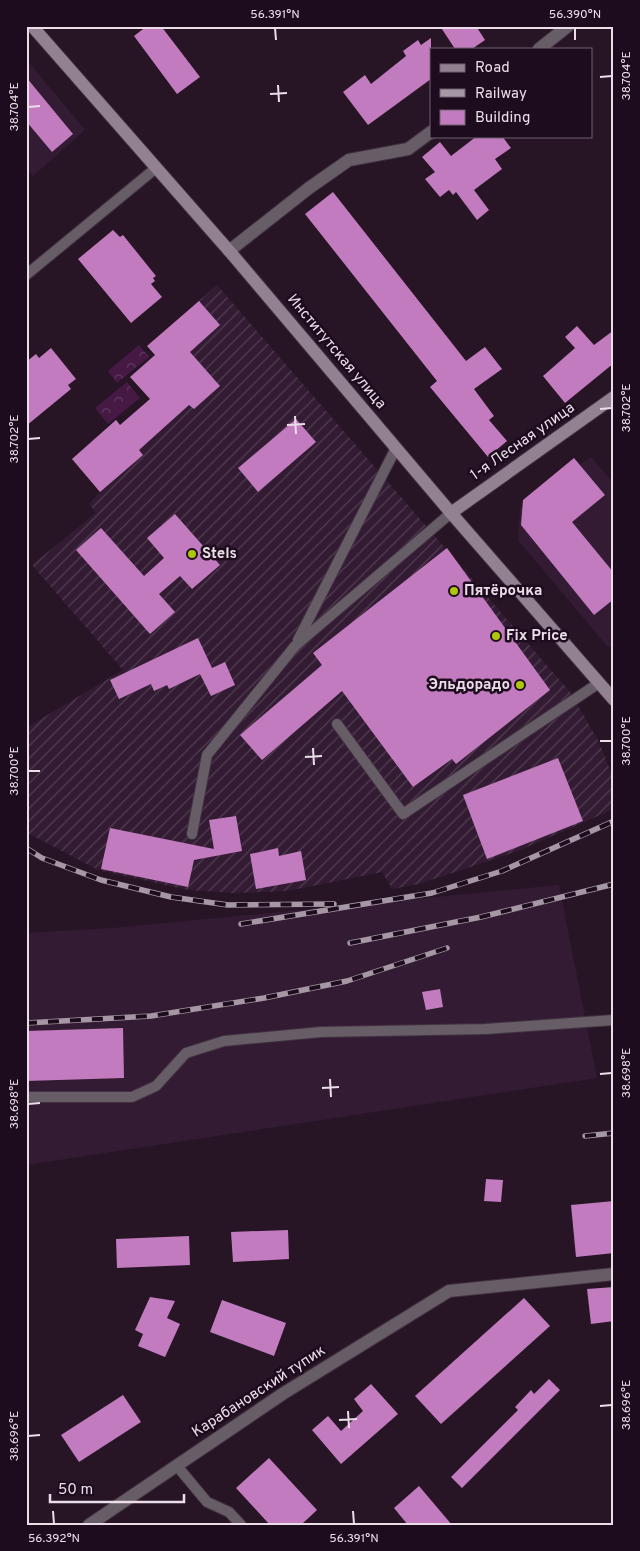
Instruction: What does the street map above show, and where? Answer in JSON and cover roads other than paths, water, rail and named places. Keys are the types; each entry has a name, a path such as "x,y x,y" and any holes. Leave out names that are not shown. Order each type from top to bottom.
{"main road":[{"name":"Институтская улица","path":"32,26 229,251 451,513 614,700"},
{"name":"1-я Лесная улица","path":"451,513 614,397"}],"street":[{"path":"540,48 568,26"},
{"path":"229,251 309,188 349,160 408,149 430,133"},
{"name":"Карабановский тупик","path":"89,1525 284,1394 450,1291 614,1274"}],"lane":[{"path":"26,275 156,168"},
{"path":"295,646 396,448"},
{"path":"192,834 206,755 295,646 451,513"},
{"path":"337,724 403,814 599,683"},
{"path":"26,1097 132,1097 156,1086 186,1052 224,1041 322,1032 486,1029 614,1020"},
{"path":"177,1466 207,1502 229,1512 240,1525"}],"railway":[{"path":"241,924 432,893 502,871 614,821"},
{"path":"26,848 42,858 101,880 171,897 228,905 334,904"},
{"path":"350,943 481,917 614,884"},
{"path":"26,1023 151,1016 264,998 347,981 447,948"},
{"path":"585,1136 614,1133"}],"place":[{"name":"Stels","path":"192,554"},
{"name":"Пятёрочка","path":"454,591"},
{"name":"Fix Price","path":"496,636"},
{"name":"Эльдорадо","path":"520,685"}]}
